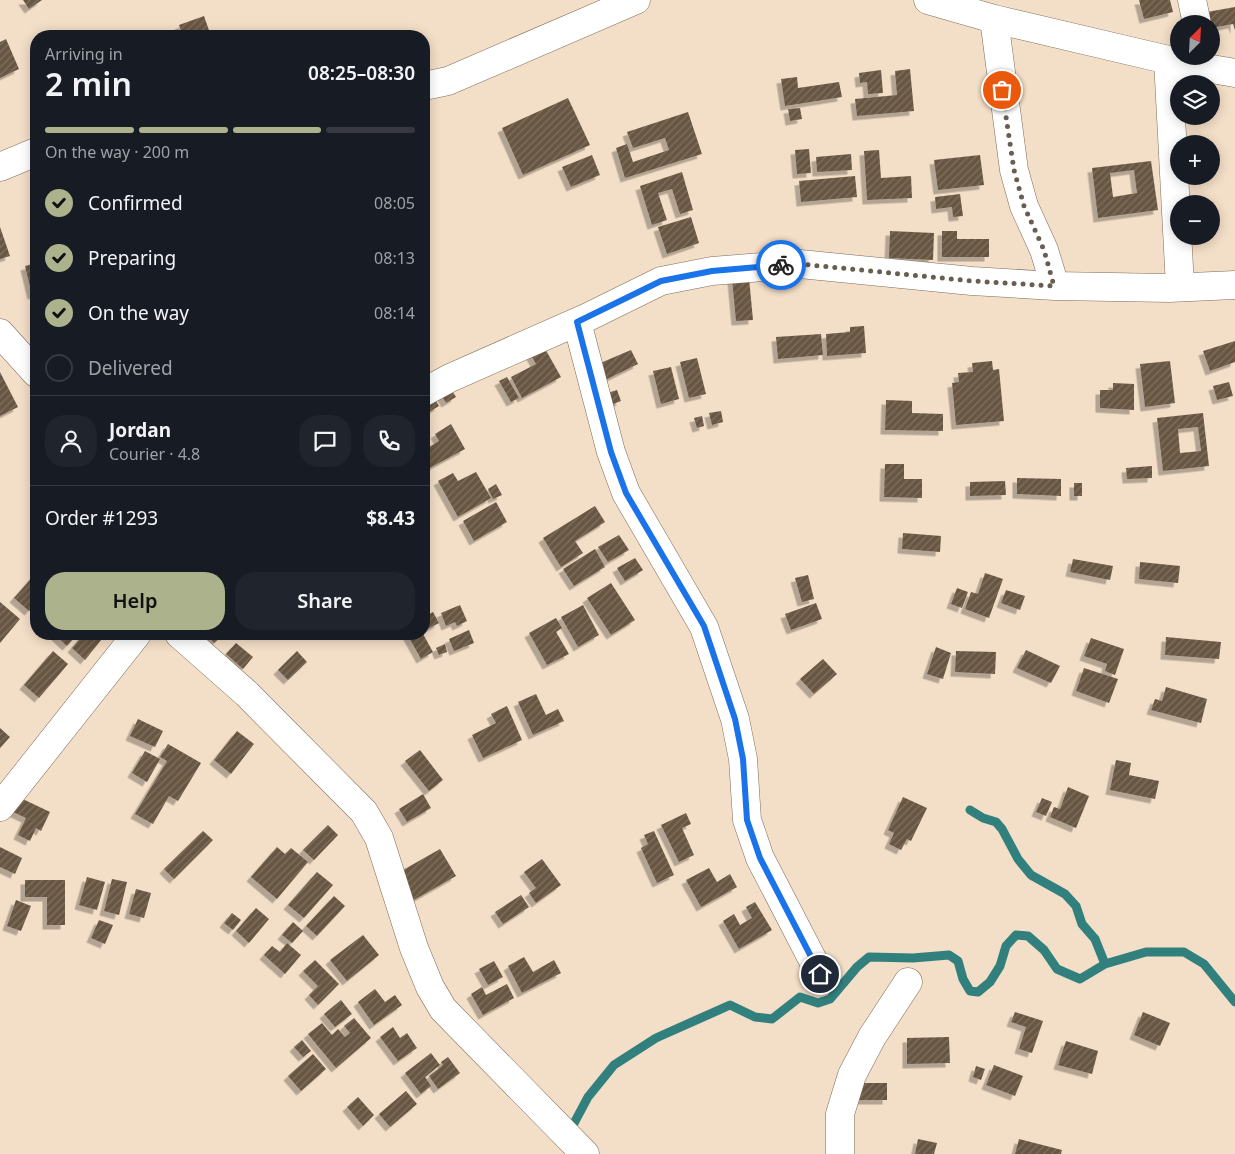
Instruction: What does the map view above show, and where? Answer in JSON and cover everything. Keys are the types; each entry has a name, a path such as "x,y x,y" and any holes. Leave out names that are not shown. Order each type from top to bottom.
{"street":[{"path":"430,85 448,81 636,0"},
{"path":"928,0 994,19 1168,60 1180,287"},
{"path":"1192,0 1196,15"},
{"path":"994,19 1014,170 1024,206 1044,250 1054,286"},
{"path":"1214,65 1235,73"},
{"path":"0,167 30,154"},
{"path":"430,389 450,378 577,322 661,281 712,271 800,264 972,281 1054,286 1180,287 1235,285"},
{"path":"577,322 611,452 626,493 704,626 714,654 735,719 743,759 747,820 760,858 820,974"},
{"path":"0,333 30,366"},
{"path":"0,808 132,640"},
{"path":"186,640 247,694 364,812 379,838 414,948 430,987 444,1009 585,1154"},
{"path":"840,1154 840,1114 852,1075 872,1037 908,982"}],"building":[{"path":"23,0 42,0 29,9"},
{"path":"1139,0 1170,0 1173,12 1144,19"},
{"path":"1235,7 1235,30 1233,24 1220,26 1220,15 1208,15 1207,12"},
{"path":"204,16 209,30 181,30 179,25"},
{"path":"6,39 19,69 0,78 0,42"},
{"path":"910,69 914,111 857,116 855,99 897,95 895,71"},
{"path":"881,70 883,93 868,94 867,82 860,83 859,73"},
{"path":"797,77 798,88 839,82 842,97 785,106 781,79"},
{"path":"568,98 590,145 523,175 502,128"},
{"path":"800,108 802,119 790,121 788,109"},
{"path":"688,112 702,154 625,178 616,148 627,144 633,162 669,150 665,138 633,148 627,132"},
{"path":"809,149 811,173 797,174 795,150"},
{"path":"879,150 881,178 911,176 912,198 867,200 864,151"},
{"path":"851,154 852,170 817,172 816,157"},
{"path":"592,155 600,175 571,187 562,167"},
{"path":"980,155 984,185 938,190 934,160"},
{"path":"1151,161 1158,210 1098,218 1092,168","holes":["1134,170 1137,193 1113,197 1110,173"]},
{"path":"682,172 693,210 680,214 672,189 658,193 667,220 652,225 640,186"},
{"path":"855,176 857,197 801,202 799,181"},
{"path":"960,194 963,216 953,217 952,207 936,209 935,197"},
{"path":"691,217 699,243 667,254 658,227"},
{"path":"0,227 10,256 0,259"},
{"path":"890,231 934,233 933,260 889,258"},
{"path":"942,231 957,231 957,239 989,239 989,257 942,257"},
{"path":"30,265 30,287 25,266"},
{"path":"749,278 753,320 736,321 732,279"},
{"path":"864,326 866,353 827,356 826,334 850,332 850,327"},
{"path":"821,334 823,355 778,359 776,337"},
{"path":"539,338 561,377 522,398 511,377 536,364 525,345"},
{"path":"1235,341 1235,362 1210,371 1203,351"},
{"path":"631,350 638,364 605,380 598,364"},
{"path":"697,358 706,394 689,398 680,362"},
{"path":"992,361 993,370 999,369 1004,421 956,425 952,383 959,382 958,373 973,372 972,363"},
{"path":"1170,361 1175,403 1145,407 1140,364"},
{"path":"671,367 679,399 661,404 653,371"},
{"path":"0,372 18,407 0,416"},
{"path":"507,377 519,398 511,402 499,381"},
{"path":"1229,382 1233,396 1217,400 1213,386"},
{"path":"447,383 456,397 446,403 437,388"},
{"path":"1113,383 1134,384 1134,410 1100,408 1100,390 1113,390"},
{"path":"617,390 621,401 608,406 604,394"},
{"path":"430,391 439,406 430,411"},
{"path":"886,400 912,401 912,413 943,414 943,431 885,430"},
{"path":"721,411 723,422 712,425 709,413"},
{"path":"1203,413 1209,466 1163,471 1157,418","holes":["1198,427 1201,451 1180,453 1178,429"]},
{"path":"702,416 704,426 697,428 694,418"},
{"path":"451,424 465,449 430,468 430,446 439,441 435,434"},
{"path":"885,464 904,464 904,479 922,479 922,498 884,497"},
{"path":"1152,466 1152,478 1127,479 1126,468"},
{"path":"476,472 491,498 458,517 438,481 453,473 458,481"},
{"path":"1017,478 1061,479 1061,496 1017,494"},
{"path":"1005,481 1006,495 970,496 970,482"},
{"path":"1074,483 1082,483 1082,496 1074,496"},
{"path":"496,484 502,495 493,499 488,489"},
{"path":"496,502 507,522 474,541 463,521"},
{"path":"595,506 605,522 575,541 583,553 561,567 543,538"},
{"path":"903,533 941,536 940,552 902,549"},
{"path":"619,535 629,550 608,562 598,547"},
{"path":"595,549 605,567 574,586 563,569"},
{"path":"635,558 643,570 625,581 617,568"},
{"path":"1073,559 1113,566 1110,580 1070,572"},
{"path":"1140,562 1180,566 1178,583 1139,579"},
{"path":"985,573 1003,579 989,618 965,609 971,592 978,594"},
{"path":"808,575 814,599 802,602 795,578"},
{"path":"30,580 29,611 14,598"},
{"path":"611,583 635,620 611,635 587,598"},
{"path":"957,588 968,592 962,608 951,604"},
{"path":"1006,590 1025,596 1020,610 1001,603"},
{"path":"0,602 20,619 0,643"},
{"path":"816,603 822,619 791,630 785,614"},
{"path":"460,605 467,621 457,626 455,622 446,626 441,613"},
{"path":"583,605 599,635 578,647 561,617"},
{"path":"433,612 439,623 430,628 430,614"},
{"path":"556,618 562,628 556,632 569,654 547,665 529,633"},
{"path":"469,630 474,643 454,651 449,639"},
{"path":"1166,637 1221,642 1219,659 1165,655"},
{"path":"1091,638 1124,649 1115,675 1105,671 1107,664 1084,656"},
{"path":"60,640 72,640 67,646"},
{"path":"79,640 101,640 85,660 72,648"},
{"path":"410,640 426,640 433,652 421,659"},
{"path":"236,643 253,657 243,669 226,654"},
{"path":"445,644 447,652 439,655 436,648"},
{"path":"936,647 951,653 943,679 927,674"},
{"path":"1026,650 1060,666 1051,683 1017,668"},
{"path":"53,651 68,664 39,698 24,685"},
{"path":"297,651 307,662 288,680 278,670"},
{"path":"956,651 996,652 995,674 955,672"},
{"path":"823,659 837,674 814,694 800,679"},
{"path":"1084,668 1118,679 1109,703 1076,691"},
{"path":"1166,687 1207,699 1201,723 1151,710 1155,699 1162,701"},
{"path":"536,694 546,715 558,709 564,721 533,735 518,702"},
{"path":"507,706 522,740 483,758 472,735 496,723 491,714"},
{"path":"138,719 163,731 155,747 130,736"},
{"path":"0,728 10,737 0,748"},
{"path":"237,731 254,744 231,774 214,760"},
{"path":"168,744 201,763 178,801 169,796 153,824 135,814 167,761 160,757"},
{"path":"420,750 443,780 429,791 405,761"},
{"path":"145,751 160,759 147,782 132,773"},
{"path":"1116,760 1131,763 1129,775 1159,781 1155,799 1110,790"},
{"path":"1068,787 1089,796 1076,828 1050,817 1054,807 1060,809"},
{"path":"6,791 50,812 41,831 36,828 30,841 18,835 26,818 0,806"},
{"path":"423,794 431,808 407,822 399,809"},
{"path":"903,797 927,808 911,841 907,839 901,850 889,844 894,833 888,830"},
{"path":"1042,798 1052,802 1046,816 1036,812"},
{"path":"686,813 691,824 682,828 694,855 679,862 661,825"},
{"path":"328,825 338,835 314,860 303,850"},
{"path":"203,831 213,840 174,879 164,869"},
{"path":"654,831 674,875 657,883 641,848 648,844 644,835"},
{"path":"0,847 22,858 15,874 0,867"},
{"path":"277,847 285,854 291,848 308,862 277,899 251,877"},
{"path":"440,849 456,876 412,901 396,874"},
{"path":"542,859 561,885 536,903 529,893 536,888 524,872"},
{"path":"709,868 717,882 730,874 737,887 701,907 686,880"},
{"path":"317,872 333,885 304,918 288,905"},
{"path":"87,877 105,882 97,910 79,905"},
{"path":"112,879 127,882 119,915 104,911"},
{"path":"25,880 65,880 65,925 47,925 47,897 25,897"},
{"path":"136,889 151,893 144,918 129,914"},
{"path":"521,895 529,907 503,924 495,912"},
{"path":"334,896 345,906 317,936 306,926"},
{"path":"16,900 31,906 21,931 7,926"},
{"path":"755,902 772,930 739,949 723,921 734,914 740,925 752,918 746,907"},
{"path":"256,908 269,919 249,943 236,931"},
{"path":"232,913 241,920 233,930 224,923"},
{"path":"99,920 113,925 105,944 91,938"},
{"path":"293,922 303,931 292,943 282,935"},
{"path":"363,935 379,955 347,981 330,960"},
{"path":"287,943 301,955 285,974 264,955 272,946 280,952"},
{"path":"524,957 533,972 554,960 561,973 522,993 508,966"},
{"path":"315,960 339,984 318,1005 309,995 318,986 303,971"},
{"path":"494,961 503,977 488,985 479,969"},
{"path":"507,984 514,998 483,1015 471,994 482,987 486,995"},
{"path":"375,989 385,1002 395,995 402,1005 374,1025 358,1002"},
{"path":"341,1000 352,1014 335,1027 324,1014"},
{"path":"1015,1012 1043,1021 1032,1053 1019,1049 1026,1027 1011,1022"},
{"path":"1143,1012 1170,1023 1160,1046 1134,1035"},
{"path":"354,1018 371,1038 336,1068 308,1034 322,1023 332,1035 338,1029 345,1037 350,1033 344,1026"},
{"path":"393,1027 400,1038 407,1033 417,1048 398,1061 380,1037"},
{"path":"949,1037 950,1063 907,1064 907,1038"},
{"path":"302,1040 311,1051 303,1057 294,1047"},
{"path":"1066,1041 1098,1051 1092,1074 1058,1065"},
{"path":"431,1053 440,1065 425,1077 431,1086 421,1094 405,1073"},
{"path":"313,1054 326,1069 301,1091 288,1076"},
{"path":"448,1057 460,1073 438,1089 429,1076 443,1065 441,1062"},
{"path":"994,1065 1023,1076 1015,1096 986,1085"},
{"path":"976,1066 985,1069 981,1080 973,1077"},
{"path":"840,1083 887,1083 887,1100 840,1100"},
{"path":"406,1091 417,1104 390,1127 379,1114"},
{"path":"358,1097 374,1115 363,1126 347,1107"},
{"path":"918,1139 937,1143 934,1154 915,1154"},
{"path":"1019,1139 1062,1150 1061,1154 1015,1154"}],"waterway":[{"path":"970,810 983,818 996,822 1002,829 1018,859 1031,875 1065,894 1076,906 1082,924 1095,939 1105,964"},
{"path":"572,1127 588,1097 614,1065 656,1038 730,1005 755,1017 772,1019 800,997 818,1003 830,999 857,967 869,957 913,958 949,955 958,961 963,979 970,991 978,992 990,982 1000,966 1006,946 1016,935 1028,936 1044,950 1057,969 1080,979 1105,964 1146,952 1184,952 1204,964 1235,1002"}],"way so far":[{"path":"781,265 800,264 972,281 1054,286 1044,250 1024,206 1014,170 1002,90"}],"route":[{"path":"781,265 712,271 661,281 577,322 611,452 626,493 704,626 735,719 743,759 747,820 760,858 820,974"}]}
